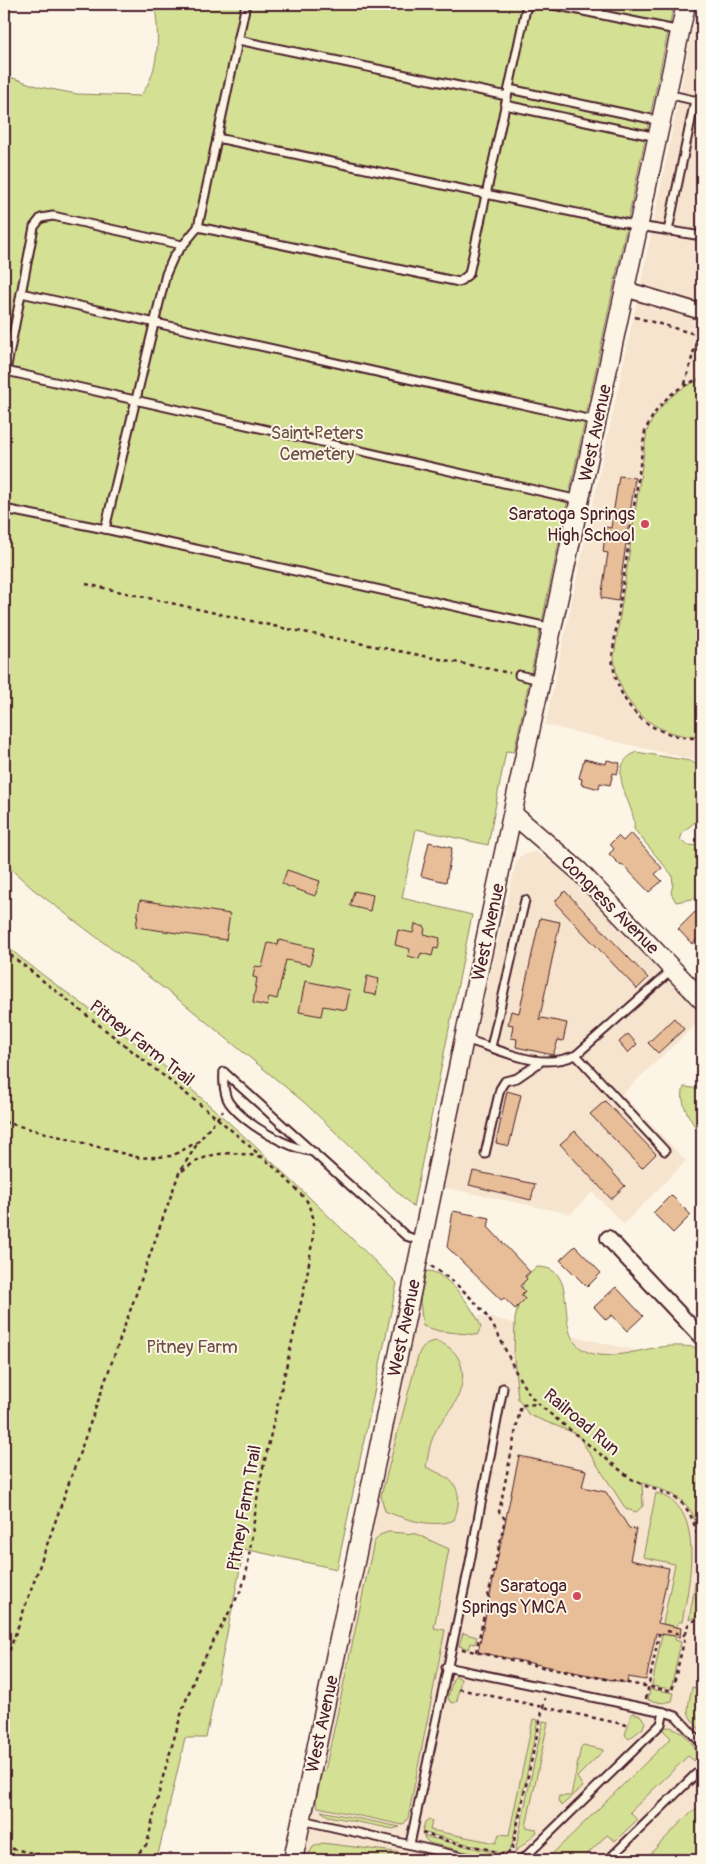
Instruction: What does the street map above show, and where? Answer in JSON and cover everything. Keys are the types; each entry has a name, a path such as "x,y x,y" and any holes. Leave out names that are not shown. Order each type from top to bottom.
{"street":[{"name":"West Avenue","path":"293,1860 421,1241 686,4"},
{"path":"625,289 702,312"},
{"name":"Congress Avenue","path":"513,814 579,871 702,1000"},
{"path":"608,1238 702,1338"}],"lane":[{"path":"105,529 166,274 182,245 198,227 246,4"},
{"path":"198,227 459,282 469,274 527,4"},
{"path":"549,4 681,31"},
{"path":"598,14 600,4"},
{"path":"238,40 508,92 660,129"},
{"path":"667,94 699,101 668,231"},
{"path":"505,105 660,129"},
{"path":"217,138 639,226 702,236"},
{"path":"4,381 34,227 41,218 46,216 182,245"},
{"path":"21,293 597,421"},
{"path":"6,371 580,500"},
{"path":"4,509 105,529 553,628"},
{"path":"519,675 542,680"},
{"path":"491,1047 525,900"},
{"path":"485,1154 500,1089 505,1081 516,1078 539,1063 576,1055 673,969"},
{"path":"464,1039 539,1063"},
{"path":"576,1055 665,1151"},
{"path":"315,1152 287,1144 259,1128 230,1104 223,1080 224,1072 315,1152 406,1236 421,1241"},
{"path":"410,1844 446,1667 469,1567 503,1388"},
{"path":"446,1667 664,1712 676,1716 702,1744"},
{"path":"522,1860 661,1724 664,1712"},
{"path":"608,1860 702,1768"},
{"path":"301,1820 476,1860"}],"path":[{"path":"635,317 702,336"},
{"path":"685,384 698,335"},
{"path":"702,378 685,384 667,397 651,418 644,437 612,657 615,677 623,696 640,717 669,734 702,738"},
{"path":"86,584 278,627 519,675"},
{"name":"Pitney Farm Trail","path":"4,950 217,1118 263,1157 308,1200 313,1217 313,1236 307,1276 258,1486 247,1570 242,1588 197,1672 183,1708 162,1780 147,1844 133,1859 129,1860"},
{"path":"4,1666 179,1173 199,1141 230,1104"},
{"path":"4,1122 140,1158 172,1156 199,1141"},
{"path":"179,1173 197,1159 220,1153 263,1157"},
{"name":"Railroad Run","path":"425,1264 449,1278 488,1318 517,1374 531,1397 538,1404 630,1478 645,1487 665,1492 680,1500 690,1512 696,1530 697,1552 702,1565"},
{"path":"476,1652 505,1519 499,1512 521,1405 538,1404"},
{"path":"458,1648 551,1669 672,1691 688,1625 702,1615"},
{"path":"667,1630 685,1635"},
{"path":"646,1698 659,1634"},
{"path":"550,1674 551,1669"},
{"path":"459,1689 628,1725"},
{"path":"422,1833 505,1855 512,1850 546,1694"},
{"path":"4,1847 65,1860"}],"shaded area":[{"name":"Saratoga Springs High School","path":"698,4 702,4 702,762 545,725 645,263"},
{"path":"535,851 565,870 702,1015 702,1019 622,1094 686,1161 624,1224 592,1192 571,1214 441,1187 516,862 520,856"},
{"path":"415,1301 702,1365 702,1860 304,1860 408,1361"}],"green space":[{"name":"Saint Peters Cemetery","path":"154,4 674,4 514,752 506,751 488,845 416,829 402,898 472,915 413,1207 305,1103 187,1006 33,889 4,863 4,75 40,87 77,94 140,96 147,87 157,52 157,27"},
{"path":"702,379 702,737 684,736 668,731 654,725 641,715 631,704 623,690 617,675 614,657 647,431 656,413 668,399 692,383"},
{"path":"636,752 690,761 702,767 702,816 683,832 680,840 687,845 702,846 702,897 676,902 671,893 672,875 634,829 634,820 623,789 621,768 626,760"},
{"name":"Pitney Farm","path":"4,944 134,1042 184,1083 277,1167 397,1283 337,1569 244,1549 206,1738 185,1738 157,1859 162,1858 163,1860 16,1860 4,1858"},
{"path":"684,1087 693,1088 702,1093 702,1138 685,1107 683,1100"},
{"path":"537,1267 550,1269 558,1276 563,1285 571,1335 576,1344 585,1351 594,1354 616,1355 665,1346 702,1348 702,1555 694,1517 684,1502 661,1489 642,1483 643,1506 636,1512 626,1509 577,1434 529,1415 518,1399 514,1358 515,1319 524,1280"},
{"path":"429,1271 444,1278 467,1302 481,1327 477,1335 439,1331 423,1326 420,1302 425,1272"},
{"path":"437,1341 455,1353 460,1361 462,1379 461,1388 452,1408 439,1425 433,1437 426,1467 450,1480 457,1490 458,1505 454,1520 437,1524 410,1520 385,1511 381,1496 418,1356 425,1345"},
{"path":"656,1493 672,1500 682,1513 688,1529 691,1547 688,1587 682,1622 678,1622 677,1627 663,1624 675,1564 643,1557"},
{"path":"388,1532 416,1534 449,1549 434,1628 445,1630 408,1818 403,1825 318,1807 316,1801 322,1771 325,1771 374,1542 380,1535"},
{"path":"698,1568 702,1571 702,1613 689,1620"},
{"path":"665,1632 676,1635 675,1640 681,1642 671,1689 652,1686 662,1634 664,1635"},
{"path":"463,1633 477,1637 475,1644 471,1643 469,1649 459,1646"},
{"path":"456,1676 461,1679 457,1701 454,1703 450,1702 448,1697 453,1679"},
{"path":"692,1687 702,1689 702,1732 688,1712"},
{"path":"650,1689 674,1693 672,1701 663,1703 648,1700"},
{"path":"632,1713 640,1715 645,1722 643,1728 629,1739 625,1735"},
{"path":"533,1719 538,1720 512,1845 508,1852 501,1853 422,1832 425,1822 429,1819 432,1821 430,1830 496,1843 499,1834 509,1835"},
{"path":"543,1721 548,1722 526,1827 536,1829 537,1832 515,1852"},
{"path":"667,1727 678,1730 689,1739 696,1751 696,1762 688,1756 630,1812 637,1820 615,1841 607,1835 581,1860 546,1860 671,1738 663,1730"},
{"path":"583,1745 604,1750 577,1777 583,1787 561,1806 558,1801 559,1796 571,1796"},
{"path":"702,1805 702,1860 644,1860 691,1812"},
{"path":"321,1811 400,1827 393,1829 328,1816"},
{"path":"423,1836 487,1851 499,1856 500,1860 429,1843"},
{"path":"322,1843 395,1852 429,1860 305,1860 313,1847"}],"building":[{"path":"619,476 635,478 618,601 601,598 608,553 603,552 606,527 611,528"},
{"path":"584,759 606,764 607,760 620,763 617,774 613,773 610,785 600,783 599,789 581,784 582,779 579,778"},
{"path":"631,833 662,868 655,874 662,881 649,892 622,864 621,866 609,854 614,849 610,844 618,836 623,841"},
{"path":"429,842 452,848 446,882 421,876"},
{"path":"287,870 320,881 315,896 282,884"},
{"path":"354,891 373,895 370,911 350,906"},
{"path":"565,891 648,978 637,989 556,904 556,900"},
{"path":"140,900 230,914 226,940 136,927"},
{"path":"695,912 702,919 702,935 692,944 678,929"},
{"path":"540,918 560,922 539,1021 542,1018 567,1023 563,1041 558,1040 553,1055 516,1047 517,1039 511,1038 513,1025 508,1024 511,1011 519,1013"},
{"path":"415,924 425,927 424,934 440,938 438,949 434,948 432,956 421,953 419,959 408,956 410,949 395,945 398,930 413,933"},
{"path":"279,940 314,948 310,965 286,960 277,999 269,997 267,1006 253,1003 257,978 253,977 255,966 262,967 268,943 278,945"},
{"path":"367,976 379,979 376,995 364,993"},
{"path":"305,981 350,990 346,1010 323,1006 321,1016 299,1012"},
{"path":"674,1018 684,1029 658,1053 648,1043"},
{"path":"628,1034 637,1044 628,1053 619,1042"},
{"path":"507,1091 521,1095 509,1146 496,1143"},
{"path":"605,1101 656,1154 642,1168 590,1114"},
{"path":"575,1131 625,1186 611,1199 560,1144"},
{"path":"473,1171 535,1184 531,1200 469,1185"},
{"path":"671,1195 691,1215 673,1233 653,1213"},
{"path":"453,1211 490,1218 488,1227 530,1272 525,1276 527,1279 520,1286 525,1291 521,1295 525,1299 515,1309 504,1298 501,1300 447,1247"},
{"path":"575,1246 601,1273 587,1287 560,1260"},
{"path":"616,1287 643,1316 627,1331 612,1315 606,1320 594,1307"},
{"name":"Saratoga Springs YMCA","path":"519,1456 586,1470 582,1487 606,1492 629,1528 636,1529 630,1560 669,1568 658,1623 681,1628 680,1637 656,1633 646,1680 628,1677 627,1683 478,1652"}],"place":[{"name":"Saratoga Springs High School","path":"645,524"},
{"name":"Saratoga Springs YMCA","path":"577,1596"}]}
